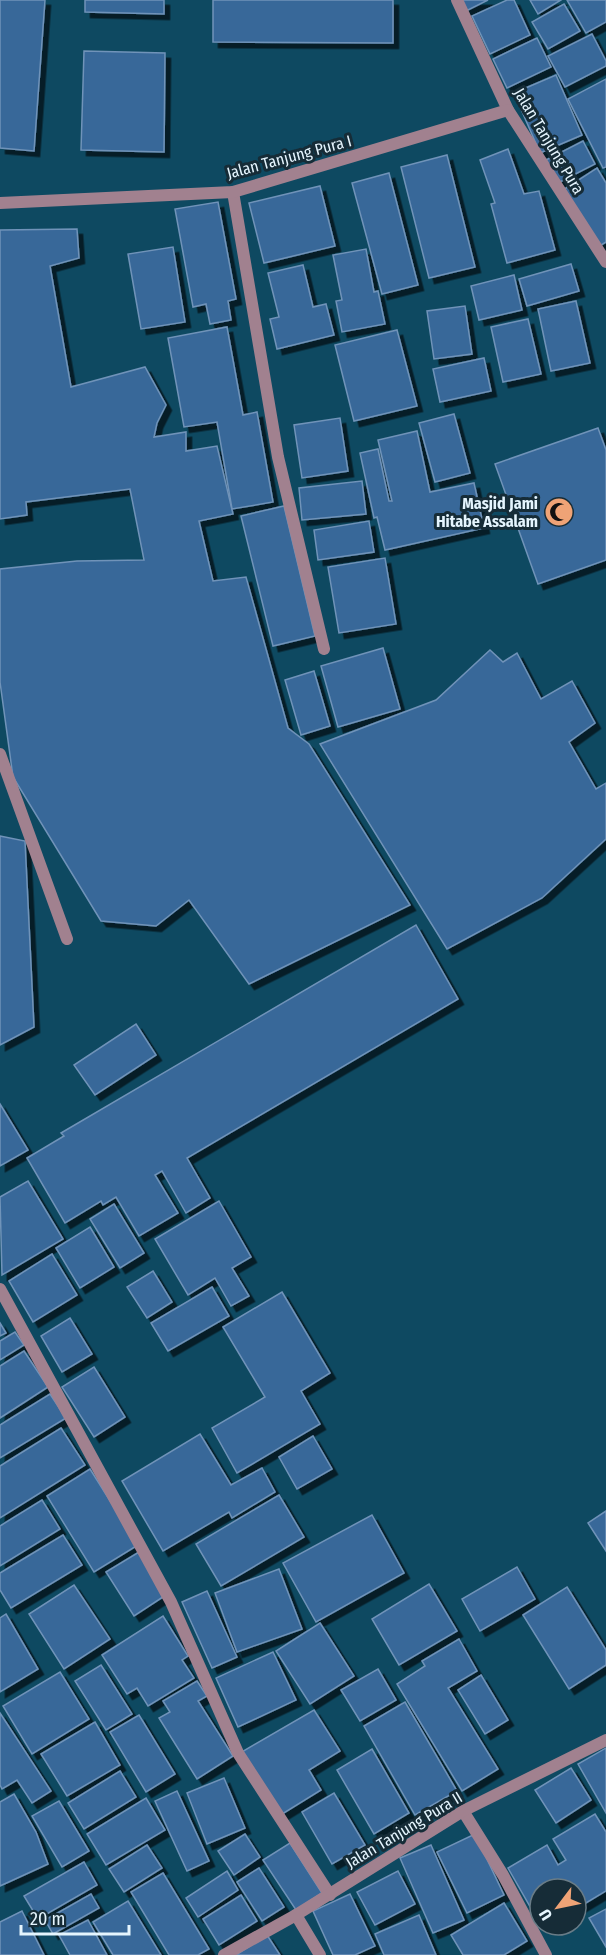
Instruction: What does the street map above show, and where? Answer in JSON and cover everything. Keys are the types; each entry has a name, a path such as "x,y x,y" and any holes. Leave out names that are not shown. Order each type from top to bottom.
{"street":[{"name":"Jalan Tanjung Pura","path":"457,0 508,110 604,256"},
{"name":"Jalan Tanjung Pura I","path":"0,203 233,192 508,110"},
{"path":"233,192 278,457 324,649"},
{"path":"0,754 68,939"},
{"path":"0,1289 171,1602 238,1753 330,1895"},
{"name":"Jalan Tanjung Pura II","path":"224,1955 296,1916 463,1812 606,1740"},
{"path":"463,1812 503,1875 546,1955"},
{"path":"296,1916 320,1955"}],"building":[{"path":"0,0 45,0 34,151 0,148"},
{"path":"85,0 164,0 164,14 85,12"},
{"path":"213,0 393,0 393,43 213,42"},
{"path":"461,0 488,0 466,11"},
{"path":"507,0 514,0 530,35 490,54 472,16"},
{"path":"530,0 561,0 538,14"},
{"path":"567,0 606,0 606,22 586,33"},
{"path":"564,4 580,31 548,49 532,22"},
{"path":"592,34 606,61 606,66 565,87 548,56"},
{"path":"537,38 551,67 507,88 493,59"},
{"path":"84,51 165,53 164,152 81,150"},
{"path":"556,75 582,135 540,153 514,93"},
{"path":"606,79 606,167 603,168 568,99"},
{"path":"583,141 595,164 556,184 544,161"},
{"path":"508,149 524,194 539,191 555,250 507,263 491,204 495,203 480,160"},
{"path":"447,155 475,267 429,278 401,167"},
{"path":"597,168 606,183 606,242 598,247 563,190"},
{"path":"389,173 418,285 382,294 352,183"},
{"path":"320,186 335,246 264,263 249,203"},
{"path":"218,202 236,299 228,301 231,320 210,324 206,304 193,307 175,209"},
{"path":"77,229 79,258 50,266 71,387 145,367 166,405 157,423 154,437 186,432 186,451 217,446 233,514 199,521 213,581 246,577 288,728 309,744 410,905 249,984 189,900 156,926 101,921 13,777 0,682 0,569 77,561 144,560 130,489 26,502 27,515 0,519 0,230"},
{"path":"173,247 185,322 141,329 128,254"},
{"path":"366,249 374,292 378,291 385,324 342,332 336,301 342,300 333,255"},
{"path":"571,264 579,291 527,306 519,279"},
{"path":"303,265 313,307 326,304 334,335 277,349 270,319 279,317 268,273"},
{"path":"514,275 522,310 479,320 471,286"},
{"path":"576,301 590,363 551,371 538,309"},
{"path":"465,306 472,354 434,359 427,311"},
{"path":"528,319 541,374 503,382 491,327"},
{"path":"227,327 243,415 257,412 273,502 232,509 217,422 184,427 168,338"},
{"path":"397,330 417,406 354,421 335,345"},
{"path":"484,358 491,391 440,402 433,369"},
{"path":"454,414 470,473 435,482 419,423"},
{"path":"340,418 348,471 302,478 294,425"},
{"name":"Masjid Jami Hitabe Assalam","path":"598,428 606,450 606,560 538,584 495,464"},
{"path":"417,431 430,492 474,483 484,528 385,550 377,517 374,518 360,453 378,449 389,501 392,501 378,440"},
{"path":"362,481 366,514 302,520 299,488"},
{"path":"284,506 315,636 273,646 241,516"},
{"path":"369,521 374,552 318,560 314,530"},
{"path":"385,558 396,624 339,633 328,567"},
{"path":"383,648 400,709 338,727 321,666"},
{"path":"490,650 503,662 517,653 541,699 572,681 595,723 569,742 596,789 606,783 606,839 542,898 447,949 320,744 436,700"},
{"path":"314,671 330,726 301,735 285,680"},
{"path":"0,836 25,841 34,1027 0,1045"},
{"path":"416,925 458,999 187,1158 210,1198 186,1213 162,1171 155,1175 178,1213 139,1236 116,1197 103,1205 101,1201 65,1223 27,1158 64,1136 61,1133"},
{"path":"136,1024 156,1055 95,1095 74,1065"},
{"path":"0,1104 28,1150 0,1166"},
{"path":"28,1181 63,1239 2,1275 0,1197"},
{"path":"219,1201 251,1257 232,1268 249,1296 231,1306 215,1278 188,1295 155,1239"},
{"path":"114,1204 144,1253 120,1268 90,1219"},
{"path":"90,1227 114,1267 80,1288 56,1248"},
{"path":"52,1254 77,1295 33,1322 9,1281"},
{"path":"153,1271 172,1302 147,1318 127,1287"},
{"path":"212,1287 229,1316 168,1351 151,1323"},
{"path":"282,1292 330,1373 301,1391 320,1424 237,1473 212,1428 265,1397 223,1327"},
{"path":"70,1318 92,1354 62,1372 41,1336"},
{"path":"0,1323 6,1333 0,1336"},
{"path":"15,1332 24,1345 0,1360 0,1341"},
{"path":"24,1351 48,1387 0,1418 0,1366"},
{"path":"94,1367 125,1417 94,1437 62,1387"},
{"path":"50,1394 66,1418 0,1458 0,1425"},
{"path":"61,1428 85,1465 0,1518 0,1466"},
{"path":"200,1434 231,1485 262,1468 275,1492 232,1518 229,1512 163,1551 122,1481"},
{"path":"313,1436 332,1469 297,1489 279,1457"},
{"path":"90,1469 138,1545 94,1572 47,1496"},
{"path":"279,1495 304,1537 221,1586 196,1544"},
{"path":"42,1500 60,1529 0,1566 0,1526"},
{"path":"606,1511 606,1551 588,1523"},
{"path":"372,1515 404,1573 316,1622 283,1563"},
{"path":"63,1535 82,1565 11,1608 0,1590 0,1573"},
{"path":"139,1552 166,1595 134,1616 106,1572"},
{"path":"517,1567 535,1599 480,1631 462,1599"},
{"path":"279,1569 302,1629 237,1652 215,1593"},
{"path":"429,1584 457,1631 399,1665 372,1619"},
{"path":"74,1585 110,1639 64,1669 29,1614"},
{"path":"567,1587 606,1650 606,1665 569,1689 523,1615"},
{"path":"207,1591 237,1657 212,1668 182,1602"},
{"path":"6,1614 38,1669 0,1692 0,1618"},
{"path":"163,1616 188,1656 182,1660 194,1678 148,1706 137,1688 127,1694 102,1655"},
{"path":"320,1623 354,1676 310,1704 276,1651"},
{"path":"459,1639 477,1671 448,1688 498,1769 462,1791 397,1684 425,1666 422,1661"},
{"path":"273,1652 296,1700 238,1727 216,1678"},
{"path":"101,1665 132,1714 106,1730 75,1681"},
{"path":"378,1669 396,1700 360,1721 341,1690"},
{"path":"60,1672 89,1719 32,1754 3,1706"},
{"path":"481,1675 508,1720 485,1734 458,1690"},
{"path":"197,1681 207,1696 198,1701 233,1756 197,1779 159,1718 170,1712 163,1701"},
{"path":"405,1702 457,1791 415,1815 364,1726"},
{"path":"314,1710 340,1751 309,1770 321,1790 279,1816 240,1753"},
{"path":"0,1713 51,1791 32,1803 17,1780 2,1789 0,1785"},
{"path":"139,1715 175,1774 146,1792 110,1732"},
{"path":"95,1722 120,1765 67,1796 41,1754"},
{"path":"606,1748 606,1813 578,1764"},
{"path":"372,1749 409,1813 374,1834 337,1770"},
{"path":"571,1768 591,1800 556,1823 535,1790"},
{"path":"120,1771 136,1797 84,1829 68,1803"},
{"path":"224,1778 245,1828 207,1844 187,1793"},
{"path":"177,1791 209,1861 187,1871 155,1801"},
{"path":"334,1793 365,1845 332,1864 302,1812"},
{"path":"14,1794 36,1832 48,1864 0,1886 0,1802"},
{"path":"146,1798 165,1830 106,1865 87,1834"},
{"path":"59,1801 89,1851 62,1867 32,1816"},
{"path":"595,1814 606,1832 606,1891 588,1902 588,1877 528,1877 528,1903 508,1868 547,1845 558,1865 566,1860 553,1839"},
{"path":"245,1834 260,1857 234,1875 218,1851"},
{"path":"475,1834 504,1895 467,1913 437,1852"},
{"path":"290,1843 322,1893 296,1910 263,1860"},
{"path":"147,1845 162,1868 124,1892 109,1869"},
{"path":"431,1845 464,1920 433,1933 400,1858"},
{"path":"84,1862 97,1885 38,1919 24,1896"},
{"path":"259,1868 284,1907 262,1921 237,1882"},
{"path":"227,1871 238,1890 198,1917 186,1898"},
{"path":"398,1871 415,1904 375,1925 357,1892"},
{"path":"163,1873 209,1949 198,1955 169,1955 131,1892"},
{"path":"91,1894 99,1908 53,1934 45,1920"},
{"path":"350,1894 375,1946 355,1955 333,1955 313,1911"},
{"path":"241,1895 257,1921 219,1945 203,1919"},
{"path":"128,1901 161,1955 113,1955 93,1922"},
{"path":"504,1903 527,1941 504,1955 463,1955 451,1935"},
{"path":"606,1909 606,1947 589,1918"},
{"path":"22,1911 44,1955 0,1955 0,1922"},
{"path":"419,1915 436,1955 384,1955 375,1934"},
{"path":"88,1920 107,1955 70,1955 59,1935"},
{"path":"267,1935 280,1955 236,1955"}],"place":[{"name":"Masjid Jami Hitabe Assalam","path":"559,512"}]}
